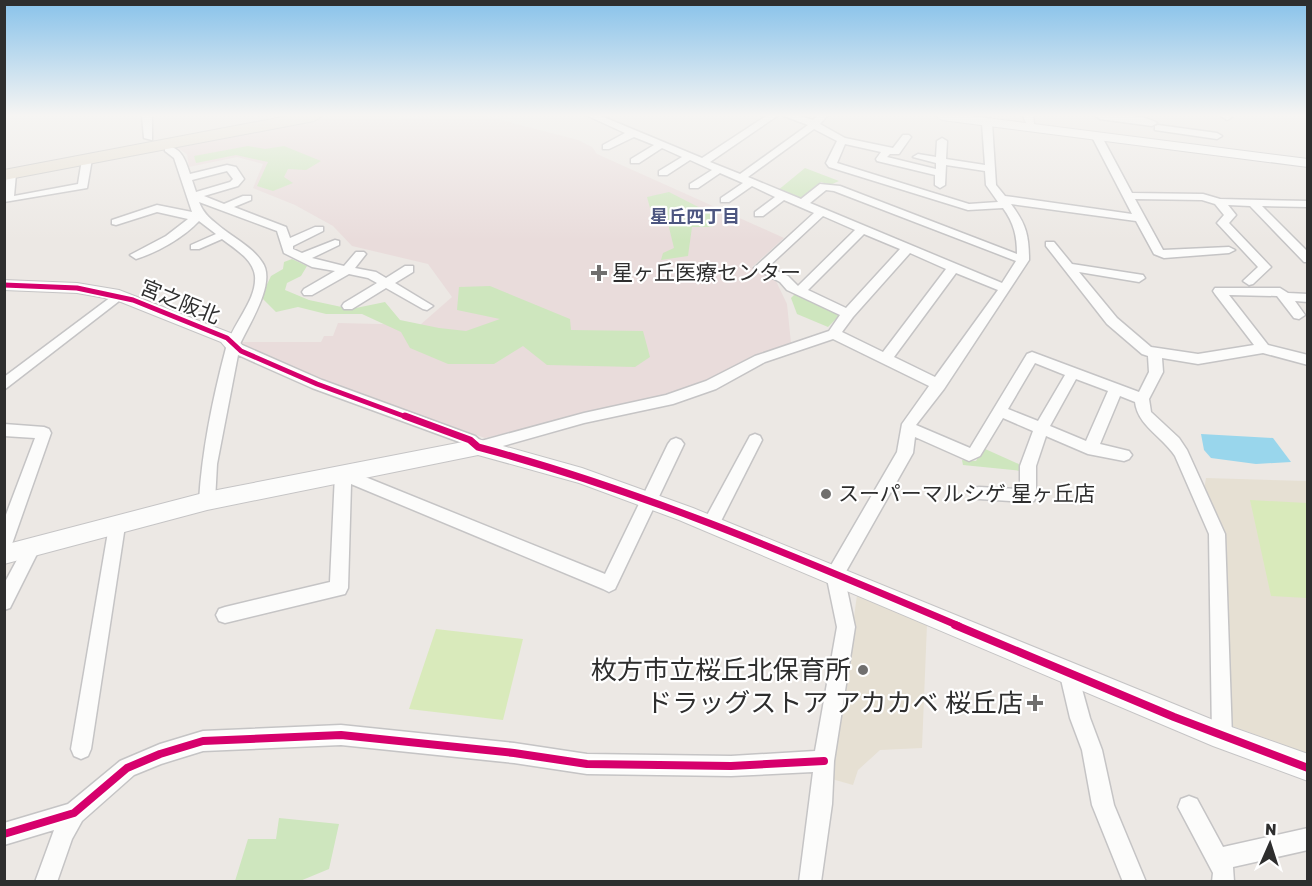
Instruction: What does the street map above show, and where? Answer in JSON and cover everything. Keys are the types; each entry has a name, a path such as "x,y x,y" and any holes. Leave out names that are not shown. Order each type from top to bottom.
{"highway":[{"path":"7,173 86,157"},
{"path":"7,173 95,157"}],"street":[{"path":"179,157 198,215 258,264 261,277 259,290 233,345 209,464 207,501"},
{"path":"635,161 641,157"},
{"path":"663,173 688,157"},
{"path":"693,157 1005,289"},
{"path":"703,162 710,157"},
{"path":"725,200 774,157"},
{"path":"834,157 831,163 968,207 1002,202 1139,218"},
{"path":"882,157 881,159 940,172"},
{"path":"920,157 990,169"},
{"path":"940,157 940,184"},
{"path":"810,882 821,804 824,761 846,627 835,574 905,453 909,424 939,385 1023,260 1023,241 1018,221 991,185 989,157"},
{"path":"1107,157 1158,252 1164,254 1229,250"},
{"path":"1262,157 1308,163"},
{"path":"7,173 8,200 83,186 87,159"},
{"path":"187,178 227,168 232,169 238,179 234,184 192,196"},
{"path":"694,186 720,169"},
{"path":"836,188 853,171"},
{"path":"802,204 824,186 836,188 1023,260"},
{"path":"192,196 282,229 288,251 316,264 372,275 427,306"},
{"path":"759,214 783,196"},
{"path":"1127,196 1203,196 1219,202 1308,204"},
{"path":"226,207 247,198"},
{"path":"1219,202 1230,215 1223,223 1265,267 1249,281"},
{"path":"1253,203 1308,259"},
{"path":"116,222 157,208 186,216 198,215"},
{"path":"159,219 175,212"},
{"path":"821,212 760,268 784,279 791,287 848,314"},
{"path":"136,255 159,245 192,222 198,215"},
{"path":"286,245 319,229"},
{"path":"800,291 862,229"},
{"path":"195,247 223,235"},
{"path":"303,257 335,243"},
{"path":"1050,244 1112,321 1147,351 1198,358 1263,348 1308,360"},
{"path":"4,555 207,501 478,447 584,418 668,400 711,385 760,359 834,334 848,314 908,248"},
{"path":"308,292 347,270 360,254"},
{"path":"885,359 953,267"},
{"path":"1069,267 1139,278"},
{"path":"348,306 409,269"},
{"name":"宮之阪北","path":"4,285 77,288 119,296 227,338 233,345"},
{"path":"1263,348 1219,291 1280,292 1299,315"},
{"path":"4,385 119,296"},
{"path":"1284,297 1308,298"},
{"path":"834,334 939,385"},
{"path":"233,345 241,351 313,382 470,440 478,447 544,463 711,524 1222,737 1308,768"},
{"path":"1155,353 1156,372 1142,399 1144,414 1174,442 1182,454 1217,534 1222,737"},
{"path":"909,428 969,455 975,452 1032,357 1142,399"},
{"path":"979,493 1028,496 1028,466 1041,429 1073,372"},
{"path":"1091,448 1116,388"},
{"path":"1000,411 1091,448 1124,455"},
{"path":"4,430 44,433 4,544"},
{"path":"711,524 755,440"},
{"path":"343,474 609,584 676,444"},
{"path":"225,615 339,588 343,474"},
{"path":"81,749 117,526"},
{"path":"4,602 32,548"},
{"path":"1068,671 1092,750 1103,805 1135,882"},
{"path":"46,882 63,834 74,813 127,768 203,741 341,735 514,753 587,764 731,766 824,761"},
{"path":"1189,807 1224,871 1223,882"},
{"path":"4,834 74,813"},
{"path":"1218,859 1308,839"}],"shaded area":[{"name":"星ヶ丘医療センター","path":"188,157 235,157 189,167"},
{"name":"星ヶ丘医療センター","path":"238,157 604,157 784,238 752,267 775,279 787,304 791,343 755,357 709,382 673,395 485,438 321,380 242,348 240,342 321,342 324,336 333,336 338,323 420,325 452,297 428,264 352,246 333,226 295,205 253,188 263,164"},
{"path":"1206,478 1307,481 1307,753 1229,725 1223,537 1204,490"},
{"path":"857,595 927,624 922,748 880,750 858,770 853,785 832,779"}],"green space":[{"path":"194,157 224,157 196,163"},
{"path":"247,157 312,157 321,161 306,170 288,169 284,177 293,183 273,191 257,186 268,162"},
{"path":"805,168 839,181 830,185 821,182 801,198 777,191"},
{"path":"669,192 716,216 712,227 692,227 688,256 661,260 663,253 674,248 665,211 650,208 647,197"},
{"path":"292,259 307,266 301,276 287,283 285,290 309,300 351,309 385,302 400,320 466,331 500,319 457,310 459,287 490,286 570,319 571,330 643,331 650,357 635,367 547,365 523,346 494,364 448,364 410,348 401,332 362,314 326,314 298,307 276,312 261,297 271,276 283,269 284,262"},
{"path":"795,294 834,310 839,316 828,327 797,314 791,298"},
{"path":"983,448 1021,465 1022,471 963,465 962,460 976,461"},
{"path":"1250,500 1307,503 1307,598 1271,596"},
{"path":"436,629 523,639 503,720 409,709"},
{"path":"279,818 339,824 329,869 300,881 235,881 248,839 276,839"}],"water":[{"path":"1201,434 1273,438 1291,462 1256,464 1211,458 1204,450"}],"cycle path":[{"path":"4,285 77,288 133,300 227,338 241,351 317,384 470,440 478,447 592,481 704,522 844,578 1174,717 1308,768"},
{"path":"4,834 74,813 127,768 160,754 203,741 341,735 514,753 587,764 731,766 824,761"}],"place":[{"name":"星ヶ丘医療センター","path":"599,273"},
{"name":"スーパーマルシゲ 星ヶ丘店","path":"826,494"},
{"name":"枚方市立桜丘北保育所","path":"863,670"},
{"name":"ドラッグストア アカカベ 桜丘店","path":"1035,703"}],"district":[{"name":"星丘四丁目","path":"695,217"}]}
